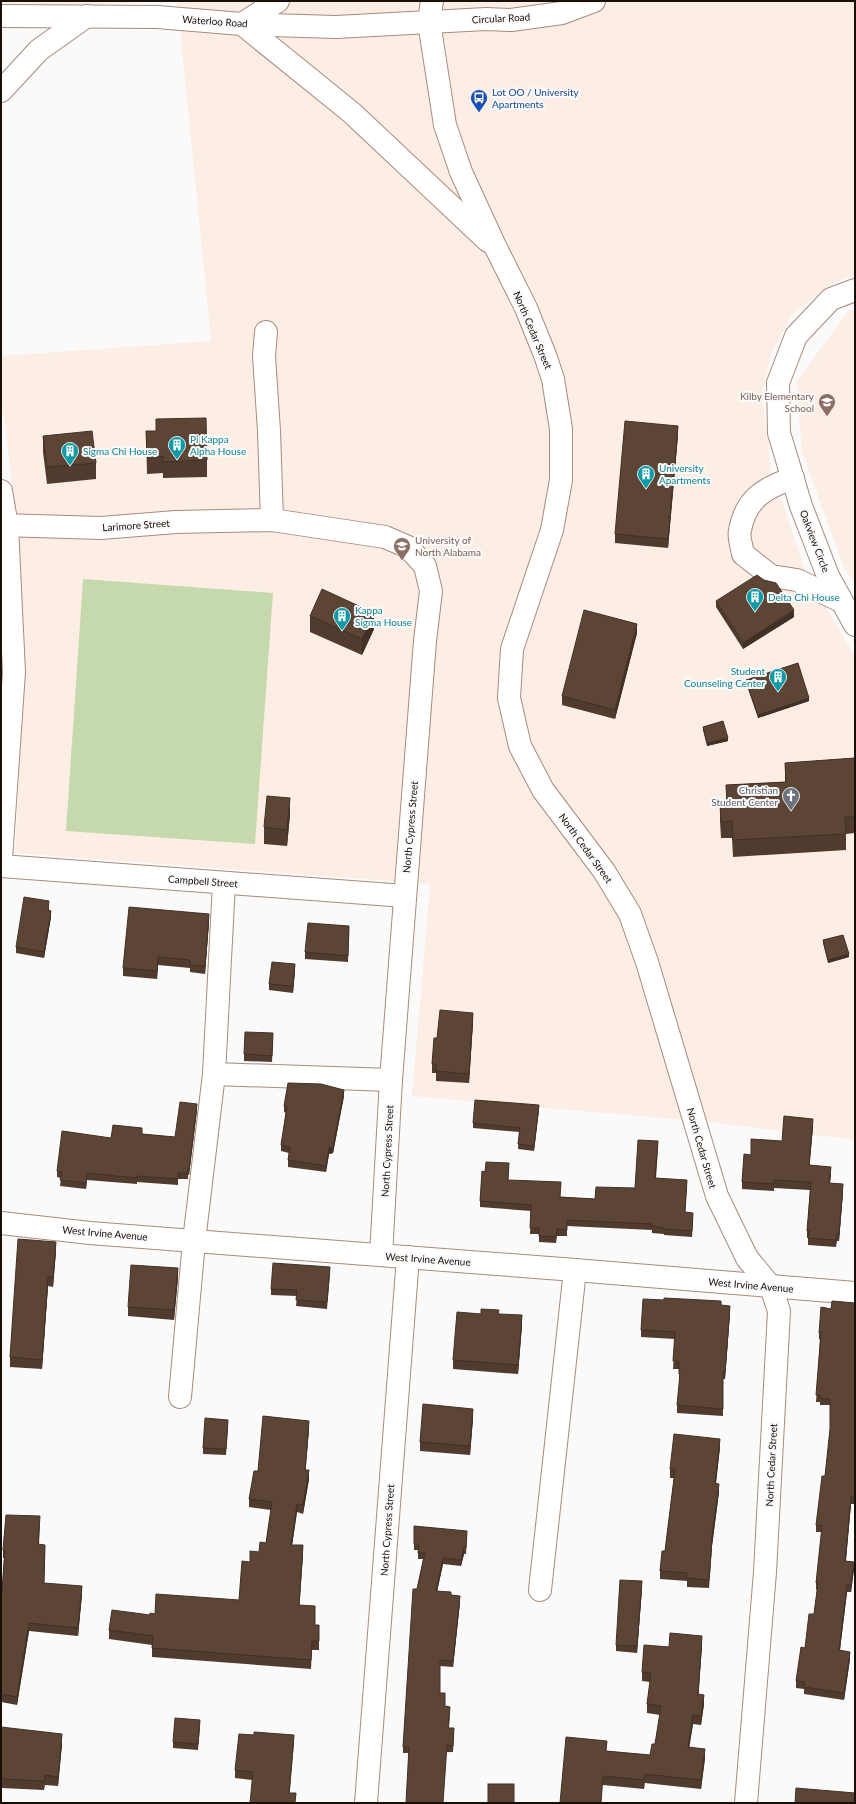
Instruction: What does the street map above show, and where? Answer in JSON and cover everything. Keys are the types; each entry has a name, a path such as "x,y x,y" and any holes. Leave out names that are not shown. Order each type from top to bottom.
{"street":[{"path":"278,1 242,24 352,113 495,246"},
{"name":"Circular Road","path":"431,11 486,19 511,20 562,12 594,1"},
{"name":"Waterloo Road","path":"1,16 157,17 242,24 336,27 431,11"},
{"name":"North Cedar Street","path":"431,11 445,125 461,172 495,246 526,308 545,355 552,379 561,429 561,480 552,530 512,649 509,698 520,746 543,790 604,871 630,914 647,962 717,1196 747,1258 771,1287 779,1312 765,1572 746,1803"},
{"path":"1,91 39,50 86,16"},
{"name":"Oakview Circle","path":"855,290 831,299 796,336 778,383 780,433 801,506 828,576 855,625"},
{"path":"266,332 264,356 269,431 272,520"},
{"path":"793,478 772,486 749,503 739,531 743,554 771,576 797,580 841,601"},
{"path":"1,491 14,672 1,859"},
{"name":"Larimore Street","path":"4,526 101,528 176,522 272,520"},
{"name":"North Cypress Street","path":"272,520 385,537 408,547 425,566 431,591 425,641 404,896 391,1080 381,1255"},
{"name":"Campbell Street","path":"1,866 404,896"},
{"path":"180,1397 194,1241 214,1074 224,883"},
{"path":"214,1074 391,1080"},
{"name":"West Irvine Avenue","path":"1,1223 194,1241 575,1270 855,1294"},
{"name":"North Cypress Street","path":"366,1803 408,1257"},
{"path":"540,1590 575,1270"}],"shaded area":[{"path":"1,1 173,1 30,7 1,6"},
{"name":"University of North Alabama","path":"177,1 855,1 855,275 832,283 791,316 772,351 762,396 771,468 806,573 855,656 855,1140 718,1123 412,1096 430,884 15,853 23,699 1,695 1,546 19,549 5,421 1,405 1,356 211,341"},
{"name":"Kilby Elementary School","path":"855,309 855,583 844,568 802,452 796,382 849,310"}],"green space":[{"path":"83,579 273,593 255,844 66,831"}],"building":[{"path":"206,418 207,460 163,462 163,456 147,457 146,431 156,431 156,419"},
{"name":"University Apartments","path":"625,421 678,426 668,539 615,534"},
{"path":"92,431 96,463 47,467 43,436"},
{"name":"Delta Chi House","path":"757,575 764,580 776,583 794,610 743,643 716,601"},
{"path":"322,589 374,613 362,639 310,616"},
{"path":"584,610 637,624 615,710 562,696"},
{"name":"Student Counseling Center","path":"798,663 809,698 758,715 746,680"},
{"path":"723,721 728,738 707,743 703,727"},
{"name":"Christian Student Center","path":"855,758 855,817 845,817 846,834 733,840 732,821 721,822 720,804 727,804 726,785 786,782 785,763"},
{"path":"267,796 290,798 287,830 264,827"},
{"path":"24,897 49,901 48,910 51,911 44,952 16,947"},
{"path":"129,907 209,914 205,966 190,965 190,960 158,957 157,971 123,968"},
{"path":"308,923 349,926 348,956 305,952"},
{"path":"843,935 849,954 828,960 823,940"},
{"path":"272,962 295,964 293,986 269,984"},
{"path":"440,1010 473,1013 469,1074 436,1071 436,1064 432,1064 434,1038 437,1038"},
{"path":"245,1032 273,1033 272,1056 244,1054"},
{"path":"288,1083 321,1084 344,1090 333,1147 329,1148 326,1166 288,1160 290,1147 281,1145 287,1106 284,1106"},
{"path":"475,1100 539,1105 534,1146 518,1144 520,1128 473,1123"},
{"path":"180,1102 197,1104 188,1173 178,1173 178,1179 137,1176 137,1178 87,1173 86,1183 60,1180 62,1172 57,1171 62,1131 111,1138 113,1125 142,1128 142,1134 175,1137"},
{"path":"784,1116 813,1119 809,1165 831,1167 829,1183 843,1184 839,1234 837,1233 836,1240 808,1238 809,1231 807,1231 811,1182 774,1180 774,1184 742,1182 744,1154 751,1155 751,1139 782,1141"},
{"path":"638,1140 658,1141 655,1178 687,1180 685,1212 693,1213 692,1231 664,1229 652,1226 652,1224 567,1220 567,1230 557,1229 556,1237 539,1236 539,1228 530,1228 531,1205 480,1201 482,1171 485,1172 486,1162 509,1163 508,1180 561,1182 560,1197 595,1199 596,1187 635,1188"},
{"path":"18,1239 56,1242 53,1277 48,1277 42,1360 10,1357"},
{"path":"273,1263 330,1267 327,1302 296,1300 297,1290 271,1289"},
{"path":"131,1265 178,1268 174,1310 128,1307"},
{"path":"664,1298 721,1301 721,1305 730,1306 725,1372 723,1372 723,1409 677,1405 680,1374 679,1361 673,1361 675,1332 641,1330 643,1299 664,1300"},
{"path":"832,1301 855,1303 855,1497 851,1497 845,1561 854,1562 851,1585 847,1585 839,1650 850,1652 844,1693 804,1687 805,1682 796,1681 801,1647 805,1648 809,1614 814,1614 818,1583 816,1583 822,1526 816,1525 822,1476 825,1476 830,1429 830,1399 820,1398 820,1395 816,1395 821,1333 819,1333 821,1307 831,1309"},
{"path":"481,1309 499,1310 498,1314 522,1315 518,1365 453,1360 457,1312 481,1314"},
{"path":"423,1404 473,1409 470,1446 420,1442"},
{"path":"263,1416 309,1421 305,1470 309,1470 303,1505 297,1504 291,1545 303,1545 299,1605 315,1606 315,1625 319,1625 319,1641 312,1641 311,1660 152,1648 153,1636 109,1630 112,1610 150,1615 150,1613 155,1614 156,1594 239,1600 242,1561 250,1562 250,1551 259,1552 260,1542 266,1543 272,1502 249,1499 254,1471 258,1471"},
{"path":"205,1418 228,1420 226,1449 203,1448"},
{"path":"674,1434 720,1439 715,1483 719,1484 712,1537 709,1580 687,1578 687,1573 660,1571 662,1551 665,1551 675,1470 670,1469"},
{"path":"6,1515 40,1516 38,1544 45,1545 44,1583 82,1586 78,1628 29,1623 17,1697 1,1694 1,1591 5,1550 3,1550"},
{"path":"414,1526 467,1531 466,1548 464,1547 461,1560 443,1558 436,1591 451,1592 451,1595 460,1596 453,1661 440,1660 440,1693 445,1693 445,1706 450,1707 448,1728 454,1728 453,1746 447,1745 443,1803 406,1803 409,1747 403,1747 413,1589 417,1589 425,1553 418,1553 419,1544 414,1544"},
{"path":"620,1580 642,1581 637,1646 616,1645"},
{"path":"670,1633 702,1636 698,1694 704,1695 701,1716 693,1715 688,1747 705,1749 701,1780 645,1774 644,1780 603,1776 601,1803 560,1803 566,1737 607,1741 606,1751 650,1755 652,1744 655,1744 661,1706 647,1704 651,1673 642,1672 644,1645 669,1647"},
{"path":"175,1718 200,1720 198,1744 173,1742"},
{"path":"1,1727 62,1734 58,1777 45,1775 44,1781 1,1779"},
{"path":"254,1732 294,1735 289,1793 296,1793 295,1803 250,1803 253,1772 235,1770 239,1734 254,1735"},
{"path":"488,1784 514,1784 514,1803 488,1803"},
{"path":"796,1788 855,1793 855,1803 795,1803"}],"place":[{"name":"Lot OO / University Apartments","path":"479,113"},
{"name":"Kilby Elementary School","path":"827,417"},
{"name":"Pi Kappa Alpha House","path":"177,460"},
{"name":"Sigma Chi House","path":"70,466"},
{"name":"University Apartments","path":"646,489"},
{"name":"University of North Alabama","path":"402,561"},
{"name":"Delta Chi House","path":"755,612"},
{"name":"Kappa Sigma House","path":"342,631"},
{"name":"Student Counseling Center","path":"778,692"},
{"name":"Christian Student Center","path":"791,811"}]}
